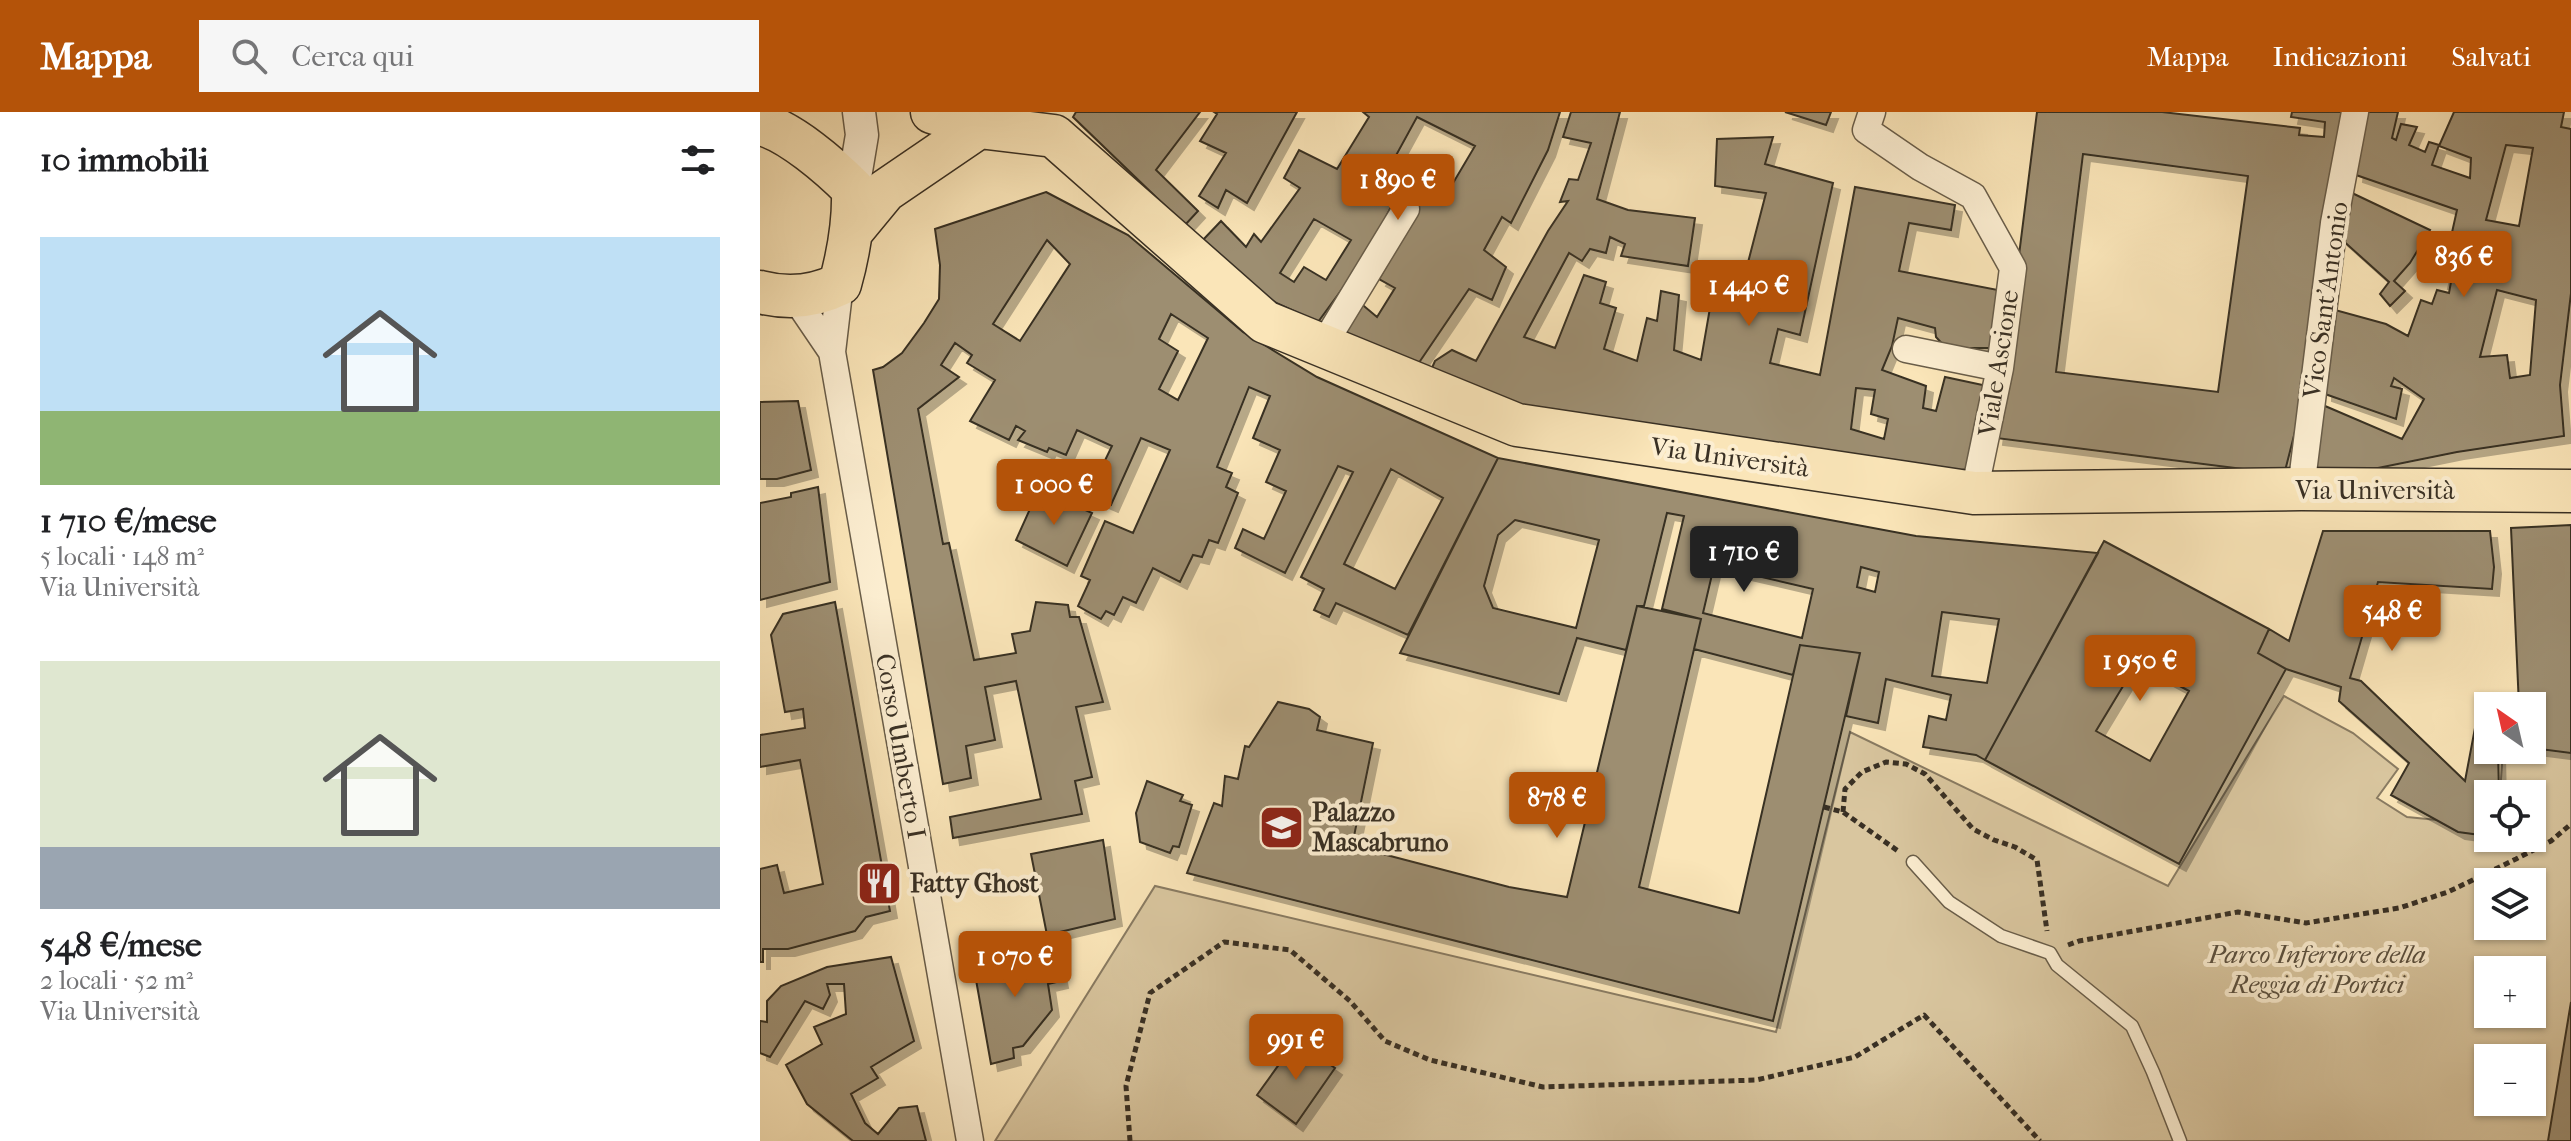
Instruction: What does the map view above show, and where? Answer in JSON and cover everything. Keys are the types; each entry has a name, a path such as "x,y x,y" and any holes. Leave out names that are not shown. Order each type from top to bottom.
{"main road":[{"name":"Via Università","path":"932,112 979,127 1058,124 1265,322 1517,425 1974,493 2301,489 2571,491"},
{"path":"767,120 853,189 852,231 840,284 822,293 777,294"},
{"path":"852,231 885,191 979,127"}],"street":[{"path":"853,189 862,135 859,112"},
{"name":"Vico Sant'Antonio","path":"2301,489 2334,223 2355,112"},
{"name":"Viale Ascione","path":"1869,121 1920,167 1973,196 2013,268 2000,368 1974,493"},
{"path":"1324,344 1406,209"},
{"name":"Corso Umberto I","path":"840,284 832,352 970,1141"},
{"name":"Corso Umberto I","path":"777,294 832,352"},
{"path":"1906,349 2000,368"}],"lane":[{"path":"1913,862 1949,902 2001,936 2050,953 2057,965 2132,1026 2180,1141"}],"path":[{"path":"1843,812 1845,789 1862,772 1886,762 1906,764 1925,774 1973,829 2037,860 2050,953 2079,941 2238,912 2306,923 2399,908 2448,892 2516,859 2551,841 2571,824"},
{"path":"1824,807 1843,812 1913,862"},
{"path":"1130,1141 1126,1086 1150,993 1224,942 1290,950 1350,1001 1385,1041 1430,1060 1543,1087 1756,1080 1855,1057 1924,1015 2040,1141"}],"green space":[{"name":"Parco Inferiore della Reggia di Portici","path":"2284,696 2353,733 2398,769 2377,798 2407,817 2474,824 2474,852 2546,852 2546,780 2501,780 2502,764 2546,764 2546,722 2571,721 2571,1141 995,1141 1155,886 1776,1032 1850,732 2168,886"}],"building":[{"path":"1076,112 1200,112 1156,170 1198,211 1185,225 1073,117"},
{"path":"1214,112 1297,112 1247,203 1226,190 1218,208 1199,196 1226,153 1200,141 1217,114"},
{"path":"1363,112 1560,112 1548,150 1511,223 1502,217 1484,250 1506,267 1492,300 1469,289 1414,370 1341,336 1358,301 1377,317 1395,288 1379,279 1418,211 1396,197 1367,255 1318,322 1259,295 1201,242 1221,221 1246,247 1254,234 1261,242 1300,188 1284,178 1299,150 1337,169 1369,117","holes":["1417,117 1475,146 1443,200 1388,170","1314,219 1351,240 1326,280 1304,267 1294,282 1280,273"]},
{"path":"1571,112 1620,112 1597,199 1628,210 1695,218 1688,266 1621,256 1625,244 1610,237 1606,253 1590,249 1582,261 1569,253 1524,337 1555,348 1584,275 1606,282 1600,303 1616,308 1604,349 1637,361 1647,318 1657,321 1661,291 1679,295 1674,350 1701,360 1711,302 1737,305 1766,193 1715,186 1717,139 1773,137 1765,164 1833,183 1800,335 1778,329 1770,363 1820,375 1855,187 1955,205 1951,230 1909,223 1899,271 2003,291 1994,348 1946,348 1936,337 1935,328 1898,318 1892,346 1882,370 1926,386 1923,408 1936,411 1945,377 1992,387 1977,468 1908,477 1533,410 1428,377 1435,361 1452,350 1476,361 1568,201 1560,202 1569,179 1578,180 1591,143 1563,137","holes":["1856,388 1875,390 1871,414 1888,419 1884,439 1851,429"]},
{"path":"1785,112 1831,112 1826,125"},
{"path":"2037,112 2162,112 2300,128 2299,135 2324,137 2325,122 2291,117 2292,112 2350,112 2304,396 2285,471 2259,471 1996,438","holes":["2083,154 2248,176 2218,392 2056,372"]},
{"path":"2364,112 2398,112 2392,138 2396,140 2401,124 2417,127 2409,145 2425,152 2429,142 2439,145 2432,165 2470,178 2471,158 2439,146 2454,112 2564,112 2561,127 2571,129 2571,293 2560,385 2564,436 2457,452 2373,469 2304,469 2318,403 2402,439 2424,399 2394,378 2391,386 2402,389 2396,419 2325,394 2328,308 2386,324 2408,336 2421,300 2432,304 2437,290 2449,293 2451,282 2441,282 2457,210 2356,175","holes":["2506,145 2533,148 2519,226 2486,220","2497,290 2536,300 2530,375 2510,378 2507,355 2480,357"]},
{"path":"1046,192 1128,235 1243,332 1317,377 1498,458 1408,635 1336,603 1329,617 1314,610 1324,589 1301,577 1353,472 1338,466 1285,573 1235,548 1243,529 1264,539 1286,491 1266,482 1280,450 1253,438 1270,396 1249,387 1217,467 1232,473 1226,487 1238,493 1218,543 1209,540 1202,557 1193,555 1180,582 1153,568 1136,603 1123,597 1114,615 1106,611 1101,619 1078,606 1090,580 1081,576 1105,521 1133,533 1170,450 1141,438 1111,505 1081,492 1088,475 1096,479 1112,446 1077,430 1066,455 1049,448 1047,452 1018,440 1025,431 1016,426 1009,440 970,421 995,380 967,363 972,355 955,343 941,365 959,377 918,409 943,544 949,543 974,660 1016,653 1012,634 1030,631 1036,602 1068,605 1070,617 1079,617 1103,702 1076,707 1092,777 1075,781 1082,814 953,838 950,817 1041,799 1016,681 985,687 995,740 966,746 971,778 943,784 873,370 883,367 902,353 939,299 940,265 935,229","holes":["1047,240 1070,264 1020,341 993,324","1171,314 1208,338 1178,400 1159,389 1178,351 1159,339","1391,469 1443,498 1395,589 1344,564"]},
{"path":"2352,193 2430,230 2410,263 2394,281 2405,291 2390,306 2380,294 2389,282 2340,238"},
{"path":"798,401 811,470 777,479 760,479 760,402"},
{"path":"1498,458 1916,536 2098,553 1985,760 1976,755 1923,747 1929,716 1946,720 1951,695 1886,679 1878,723 1846,716 1860,653 1800,645 1793,675 1694,649 1701,619 1662,609 1684,516 1667,513 1644,606 1637,606 1626,650 1577,638 1559,694 1400,653","holes":["1515,520 1599,540 1576,628 1493,608 1484,586 1498,535","1714,566 1813,589 1802,638 1703,613","1861,567 1879,572 1875,592 1857,587","1942,612 1999,619 1987,683 1932,676"]},
{"path":"818,487 830,582 760,600 760,503 791,497 791,493"},
{"path":"1039,489 1092,513 1067,566 1016,540"},
{"path":"2571,525 2571,753 2546,750 2546,692 2518,692 2511,528"},
{"path":"2323,531 2490,531 2494,567 2492,589 2378,582 2350,678 2361,681 2465,781 2474,733 2474,764 2498,764 2499,780 2474,780 2474,834 2458,832 2391,795 2409,763 2339,701 2341,687 2286,669 2258,653 2269,629 2289,641"},
{"path":"2104,541 2269,629 2258,653 2286,669 2179,864 1985,760","holes":["2137,663 2189,691 2150,761 2096,731"]},
{"path":"835,602 890,911 866,917 855,931 788,949 763,949 763,962 760,962 760,869 777,865 784,893 823,884 800,760 760,767 760,735 805,728 803,709 785,712 771,635 783,614"},
{"name":"Palazzo Mascabruno","path":"1637,606 1701,619 1639,887 1739,913 1800,645 1860,653 1773,1021 1187,873 1214,803 1222,806 1225,776 1238,779 1245,746 1249,747 1278,702 1309,709 1320,717 1317,730 1373,743 1352,846 1509,887 1567,897"},
{"path":"1147,781 1183,795 1180,801 1192,805 1179,847 1173,846 1170,853 1140,842 1136,813"},
{"path":"1103,840 1115,919 1047,935 1031,854"},
{"path":"1055,949 1061,981 1048,984 1052,1010 1023,1046 1013,1048 1014,1058 991,1064 973,963"},
{"path":"891,957 914,1041 871,1067 878,1078 851,1094 865,1123 878,1134 899,1108 917,1106 926,1141 853,1141 807,1104 786,1065 822,1044 814,1027 846,1014 844,984 827,984 830,995 823,1009 805,1001 770,1057 760,1053 760,1021 767,1022 767,1001 781,986 827,967"},
{"path":"2571,1002 2571,1141 2548,1141"},
{"path":"1296,1041 1335,1068 1296,1124 1257,1095"}],"place":[{"name":"Palazzo Mascabruno","path":"1281,827"},
{"name":"Fatty Ghost","path":"879,883"}]}
